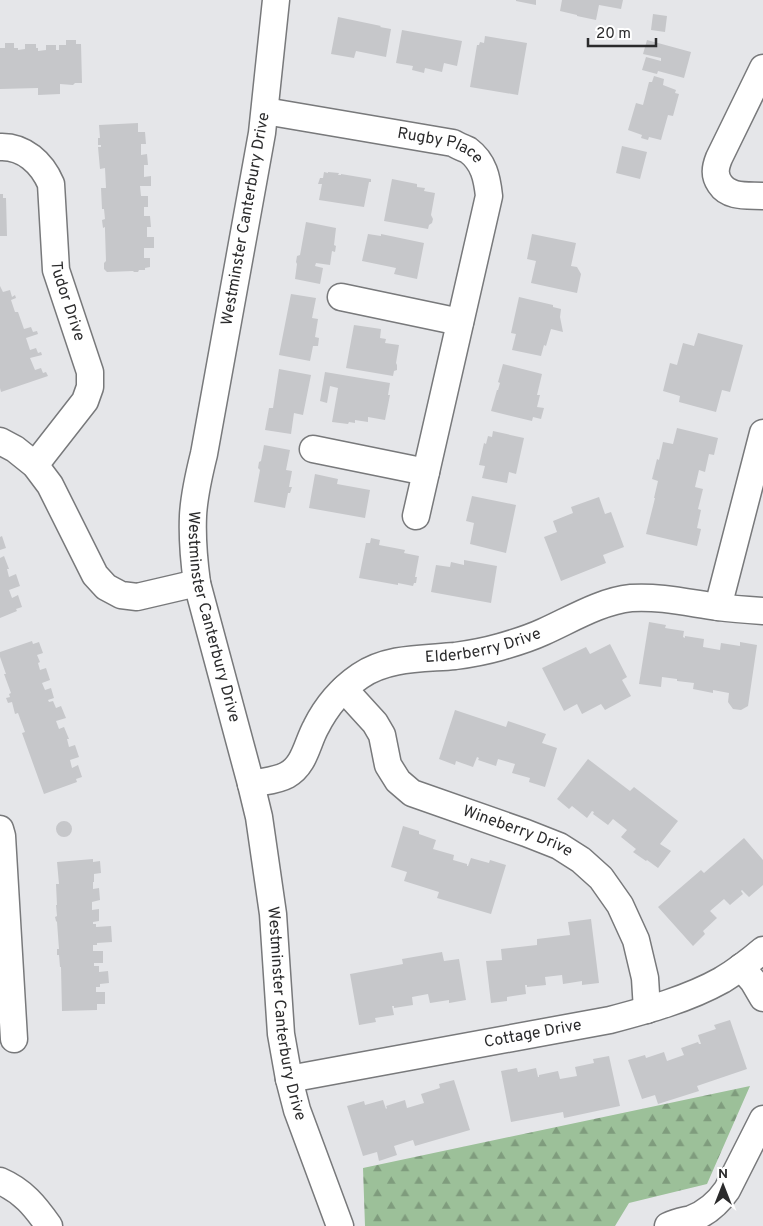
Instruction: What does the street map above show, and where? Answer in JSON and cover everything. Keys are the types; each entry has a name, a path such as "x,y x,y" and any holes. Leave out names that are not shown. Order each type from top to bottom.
{"street":[{"name":"Westminster Canterbury Drive","path":"276,0 265,110 208,434 198,477 193,515 193,553 197,583 259,817 273,914 281,1034 289,1079 297,1110 340,1226"},
{"path":"763,68 718,158 715,169 716,178 724,190 734,195 763,196"},
{"name":"Rugby Place","path":"265,110 453,144 468,151 481,165 488,180 489,196 416,516"},
{"name":"Tudor Drive","path":"0,148 5,147 21,151 38,162 48,175 51,184 56,270 90,372 90,387 85,401 35,465"},
{"path":"340,297 460,322"},
{"path":"718,607 763,433"},
{"path":"0,441 16,449 35,465 50,485 95,576 106,587 121,595 137,597 197,583"},
{"path":"313,449 426,472"},
{"name":"Elderberry Drive","path":"251,784 275,781 289,774 302,760 326,709 344,689 362,675 384,665 408,659 458,656 500,647 542,633 566,620 608,603 630,598 657,598 718,607 763,611"},
{"name":"Wineberry Drive","path":"344,689 376,723 382,735 388,764 398,781 412,793 559,846 581,860 601,878 620,904 636,940 645,978 647,1010"},
{"path":"0,829 2,836 14,1039"},
{"name":"Cottage Drive","path":"289,1079 610,1020 647,1010 697,992 723,979 763,950"},
{"path":"741,967 753,981 763,998"},
{"path":"668,1226 691,1219 708,1211 721,1199 755,1154 763,1120"},
{"path":"0,1181 23,1194 49,1226"}],"green space":[{"path":"750,1086 707,1184 629,1203 615,1226 365,1226 363,1168"}],"building":[{"path":"536,0 536,5 516,1"},
{"path":"562,0 623,0 621,9 599,5 596,20 560,11"},
{"path":"653,14 667,16 665,32 651,30"},
{"path":"338,17 391,29 386,57 356,51 354,58 331,54"},
{"path":"402,30 462,41 457,66 444,63 442,72 425,68 424,73 412,70 413,66 396,63"},
{"path":"485,36 527,43 518,95 470,87 477,45 480,42 484,43"},
{"path":"66,40 76,40 76,44 81,44 82,83 75,83 73,85 60,84 60,94 38,95 38,88 0,89 0,48 5,48 5,43 14,43 14,48 18,48 18,50 25,49 25,44 36,44 38,51 46,50 46,45 56,45 56,50 59,50 59,45 66,45"},
{"path":"647,40 691,52 684,78 658,71 657,74 642,70 646,57 661,61 661,58 643,54"},
{"path":"654,76 664,79 663,85 676,90 675,93 679,94 673,116 668,115 661,140 649,137 648,140 641,138 642,135 628,130 636,103 643,105 649,82 652,82"},
{"path":"138,123 138,132 145,132 146,144 141,144 141,155 147,154 148,165 144,165 144,177 151,176 151,186 140,186 141,196 148,196 148,207 144,207 144,216 150,216 151,227 147,227 147,237 154,237 154,248 144,248 144,258 150,258 150,267 145,268 145,270 139,270 138,272 107,272 104,269 106,261 105,227 103,228 102,220 105,219 104,209 102,209 101,188 106,188 105,168 100,169 98,147 101,147 101,145 98,145 98,138 100,138 99,125"},
{"path":"622,146 647,152 640,179 616,173"},
{"path":"324,172 371,179 364,207 319,200 322,184 318,184 320,178 323,178"},
{"path":"392,179 417,184 417,187 425,188 424,191 435,193 431,215 433,219 428,229 384,221"},
{"path":"0,194 3,194 3,198 6,198 7,236 0,236"},
{"path":"306,222 336,228 334,245 336,246 335,252 332,251 330,265 316,263 315,266 323,268 320,284 295,279 297,256 300,255"},
{"path":"368,234 381,236 381,234 424,243 417,279 394,274 396,268 362,261"},
{"path":"532,234 576,243 571,266 577,267 581,274 577,293 531,283 536,261 527,259"},
{"path":"0,286 3,292 10,290 12,297 15,295 16,298 11,300 24,329 31,327 33,332 37,331 38,334 26,338 30,350 36,348 38,353 41,352 42,355 30,358 35,370 41,368 43,373 46,372 48,376 1,392 0,388"},
{"path":"291,294 316,298 312,318 318,319 315,337 319,338 318,346 313,346 310,361 279,355"},
{"path":"519,297 553,305 553,307 561,309 560,317 563,332 551,329 541,356 512,350 516,334 511,333"},
{"path":"354,325 381,329 380,338 386,339 385,343 399,345 396,363 397,370 394,371 393,376 346,368"},
{"path":"698,333 743,345 730,392 722,390 716,412 679,402 680,396 663,391 670,363 677,365 683,343 694,346"},
{"path":"503,364 542,374 537,395 540,395 537,407 544,408 541,419 533,417 532,421 491,411 500,383 498,382"},
{"path":"279,369 311,375 303,415 294,413 291,434 265,430 269,408 273,408"},
{"path":"325,372 390,383 388,395 390,395 385,420 368,417 368,422 355,420 355,423 349,422 348,424 332,422 338,388 330,386 327,403 320,401"},
{"path":"677,428 718,438 714,455 709,454 705,472 699,470 695,487 703,489 698,509 701,510 697,528 701,529 697,546 646,534 658,481 652,479 657,459 659,460 663,442 673,444"},
{"path":"493,431 524,438 516,474 509,472 507,483 482,478 485,466 479,465 484,443 486,444 488,436 492,437"},
{"path":"264,445 290,450 286,470 292,471 289,487 292,487 290,493 288,493 285,508 254,502 260,470 258,468 259,462 261,461"},
{"path":"315,474 338,479 337,484 370,490 365,518 309,508"},
{"path":"472,496 516,505 506,553 470,544 474,523 466,521"},
{"path":"599,497 605,514 611,512 624,547 603,555 606,563 561,581 544,537 557,532 553,521 573,513 571,507"},
{"path":"2,536 6,548 0,550 0,537"},
{"path":"371,538 380,540 379,545 405,550 404,553 419,556 415,577 417,577 416,583 413,586 359,578 366,543 370,543"},
{"path":"4,556 9,569 7,569 9,577 16,574 20,586 9,590 12,598 18,595 22,607 0,618 0,558"},
{"path":"464,560 497,566 491,603 431,592 436,565 450,567 451,562 464,565"},
{"path":"649,622 666,625 665,628 684,631 683,637 685,638 685,636 704,639 703,647 720,650 721,643 740,646 740,642 757,645 748,706 741,710 733,709 728,702 729,693 713,690 713,693 693,689 694,683 677,681 677,679 662,677 661,687 639,684"},
{"path":"32,641 33,644 39,642 43,653 37,655 40,662 38,663 40,670 46,668 50,680 42,683 45,690 51,688 54,698 48,700 49,702 53,701 56,708 61,706 66,718 56,721 59,729 64,727 69,739 67,739 69,747 75,745 79,757 70,760 72,768 78,765 82,777 76,779 77,782 44,794 22,733 25,732 18,713 15,714 12,702 8,703 6,698 10,697 9,694 11,693 0,657 0,652"},
{"path":"610,644 627,677 622,680 631,696 605,710 601,704 582,714 577,704 564,711 542,668 586,647 590,654"},
{"path":"455,710 506,727 508,721 546,734 542,743 557,748 545,787 529,782 530,778 512,773 515,764 498,759 496,766 478,760 479,758 477,757 473,767 456,761 455,765 439,759"},
{"path":"588,759 630,791 634,787 678,821 660,844 671,851 658,868 633,852 636,849 621,837 627,830 613,819 608,825 593,814 594,812 592,811 587,818 572,806 569,809 557,799"},
{"path":"61,821 67,821 72,826 70,835 61,837 56,832 56,826"},
{"path":"403,826 419,831 419,834 436,840 433,849 454,855 453,860 467,864 467,866 471,858 489,863 490,860 506,865 491,914 437,898 439,892 404,881 407,872 391,867"},
{"path":"744,838 763,860 763,885 749,897 742,890 743,894 730,905 724,899 710,911 717,918 703,931 705,934 693,946 658,907 701,870 704,873"},
{"path":"93,859 93,862 100,861 101,873 94,874 93,889 99,888 100,900 92,902 92,910 99,909 99,921 93,922 93,924 96,924 96,927 111,926 112,942 93,945 93,951 103,951 103,963 94,963 94,966 99,966 99,972 108,971 109,983 100,984 100,987 96,987 96,992 105,992 105,1004 97,1004 97,1010 62,1011 61,967 59,955 57,955 57,949 59,949 55,917 57,916 56,884 59,884 57,862"},
{"path":"591,919 599,983 582,985 582,981 563,984 562,975 545,977 546,985 527,987 525,985 526,994 507,997 507,1001 491,1003 486,961 502,960 501,949 537,945 537,939 570,935 568,922"},
{"path":"442,952 444,961 459,959 466,1000 449,1003 449,1000 430,1003 428,994 412,997 413,1005 394,1008 392,1006 394,1015 375,1018 376,1022 359,1025 350,974 403,964 402,959"},
{"path":"730,1020 747,1069 697,1086 699,1091 658,1104 655,1095 642,1099 628,1060 645,1055 646,1058 664,1052 667,1061 684,1055 681,1048 698,1042 701,1044 698,1035 716,1029 714,1025"},
{"path":"609,1056 620,1106 564,1118 563,1112 511,1122 501,1071 517,1068 518,1072 536,1068 538,1077 539,1075 558,1071 560,1079 577,1076 575,1067 594,1063 593,1059"},
{"path":"454,1080 470,1130 415,1146 413,1140 394,1146 397,1155 379,1161 377,1152 363,1156 347,1106 364,1101 365,1105 383,1100 386,1109 386,1106 405,1100 407,1108 424,1103 421,1094 440,1088 439,1084"}]}
